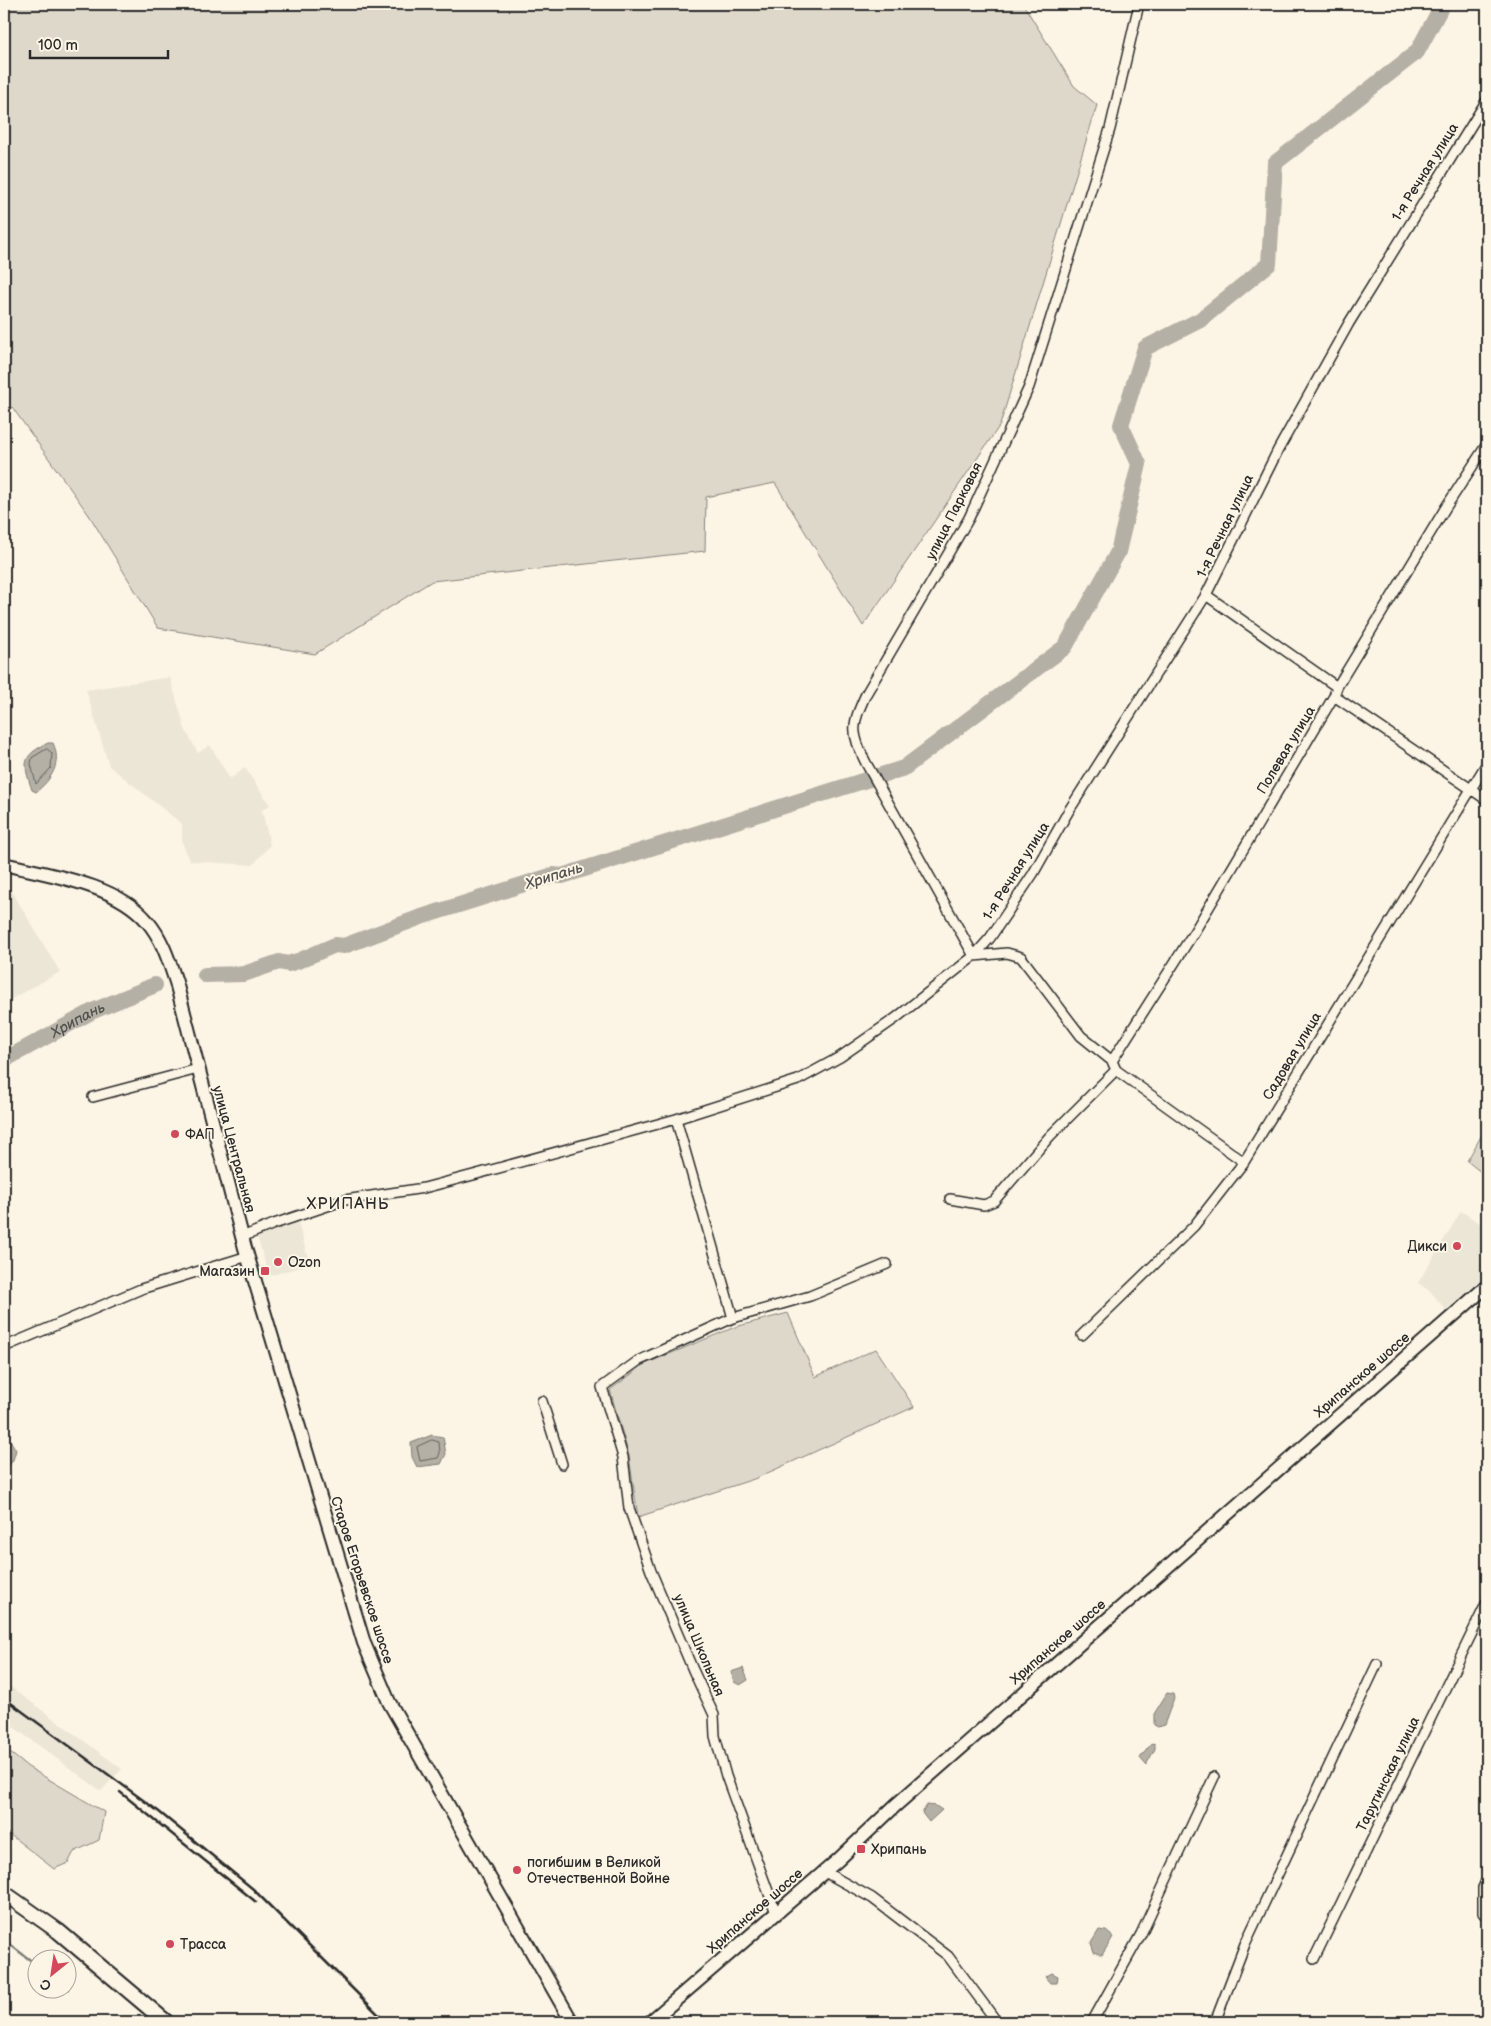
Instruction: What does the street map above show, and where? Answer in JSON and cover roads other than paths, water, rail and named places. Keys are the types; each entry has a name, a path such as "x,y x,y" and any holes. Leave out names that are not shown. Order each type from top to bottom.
{"main road":[{"name":"улица Центральная","path":"4,864 89,886 124,900 148,921 163,946 176,982 192,1050 248,1256"},
{"name":"Старое Егорьевское шоссе","path":"248,1256 361,1633 375,1671 389,1702 572,2022"},
{"name":"Хрипанское шоссе","path":"650,2022 1487,1286"},
{"path":"4,1893 58,1931 166,2022"}],"street":[{"name":"улица Парковая","path":"974,956 866,763 858,746 854,719 866,694 969,518 1034,373 1110,129 1139,4"},
{"name":"1-я Речная улица","path":"242,1237 345,1200 424,1188 676,1118 788,1083 840,1057 896,1018 974,956 990,938 1033,874 1068,812 1206,595 1278,450 1349,323 1487,100"},
{"name":"Полевая улица","path":"950,1199 984,1205 994,1201 1114,1066 1446,507 1487,444"},
{"path":"1206,595 1487,800"},
{"name":"Садовая улица","path":"1082,1335 1194,1226 1244,1162 1470,788 1487,763"},
{"path":"974,956 1007,953 1021,957 1081,1036 1114,1066 1244,1162"},
{"path":"93,1097 198,1069"},
{"path":"676,1118 733,1318 810,1296 887,1264"},
{"path":"4,1348 141,1289 248,1256"},
{"name":"улица Школьная","path":"733,1318 638,1360 602,1387 623,1457 629,1508 651,1571 692,1670 714,1715 715,1736 726,1776 776,1913"},
{"path":"542,1400 562,1464"},
{"name":"Тарутинская улица","path":"1314,1959 1487,1602"},
{"path":"1215,2022 1245,1944 1377,1664"},
{"path":"1092,2022 1141,1934 1214,1777"},
{"path":"823,1871 872,1898 948,1956 997,2022"},
{"path":"1487,1879 1482,1888 1483,1913 1487,1917"}],"water":[{"path":"48,743 53,743 56,750 56,764 47,782 36,792 32,790 29,781 26,761 33,752"},
{"path":"432,1435 443,1437 446,1454 441,1464 417,1467 412,1457 411,1443"},
{"path":"4,1439 10,1440 16,1450 13,1460 7,1468 4,1468"},
{"path":"743,1668 748,1680 740,1685 734,1682 731,1672"},
{"path":"1167,1693 1173,1694 1174,1698 1164,1725 1158,1727 1154,1725 1154,1714"},
{"path":"1152,1743 1155,1744 1155,1749 1146,1765 1140,1758"},
{"path":"927,1805 936,1806 942,1810 929,1822 922,1813"},
{"path":"1099,1930 1106,1931 1113,1937 1102,1955 1094,1952 1091,1943"},
{"path":"1052,1973 1058,1976 1057,1983 1050,1983 1045,1977"}],"waterway":[{"path":"205,975 244,974 279,962 288,964 335,945 344,946 421,917 553,875 562,876 904,768 1065,647 1118,552 1139,464 1121,425 1145,348 1200,320 1269,264 1275,163 1417,52 1443,4"},
{"name":"Хрипань","path":"4,1060 93,1011 155,985"},
{"path":"4,1940 28,1958"}],"railway":[{"path":"4,1698 158,1811 253,1889 386,2022"},
{"path":"120,1792 256,1902"}],"place":[{"name":"ФАП","path":"175,1134"},
{"name":"Дикси","path":"1457,1246"},
{"name":"Ozon","path":"278,1262"},
{"name":"Магазин","path":"265,1271"},
{"name":"Хрипань","path":"861,1849"},
{"name":"погибшим в Великой Отечественной Войне","path":"517,1870"},
{"name":"Трасса","path":"170,1944"}],"district":[{"name":"ХРИПАНЬ","path":"348,1204"}]}
